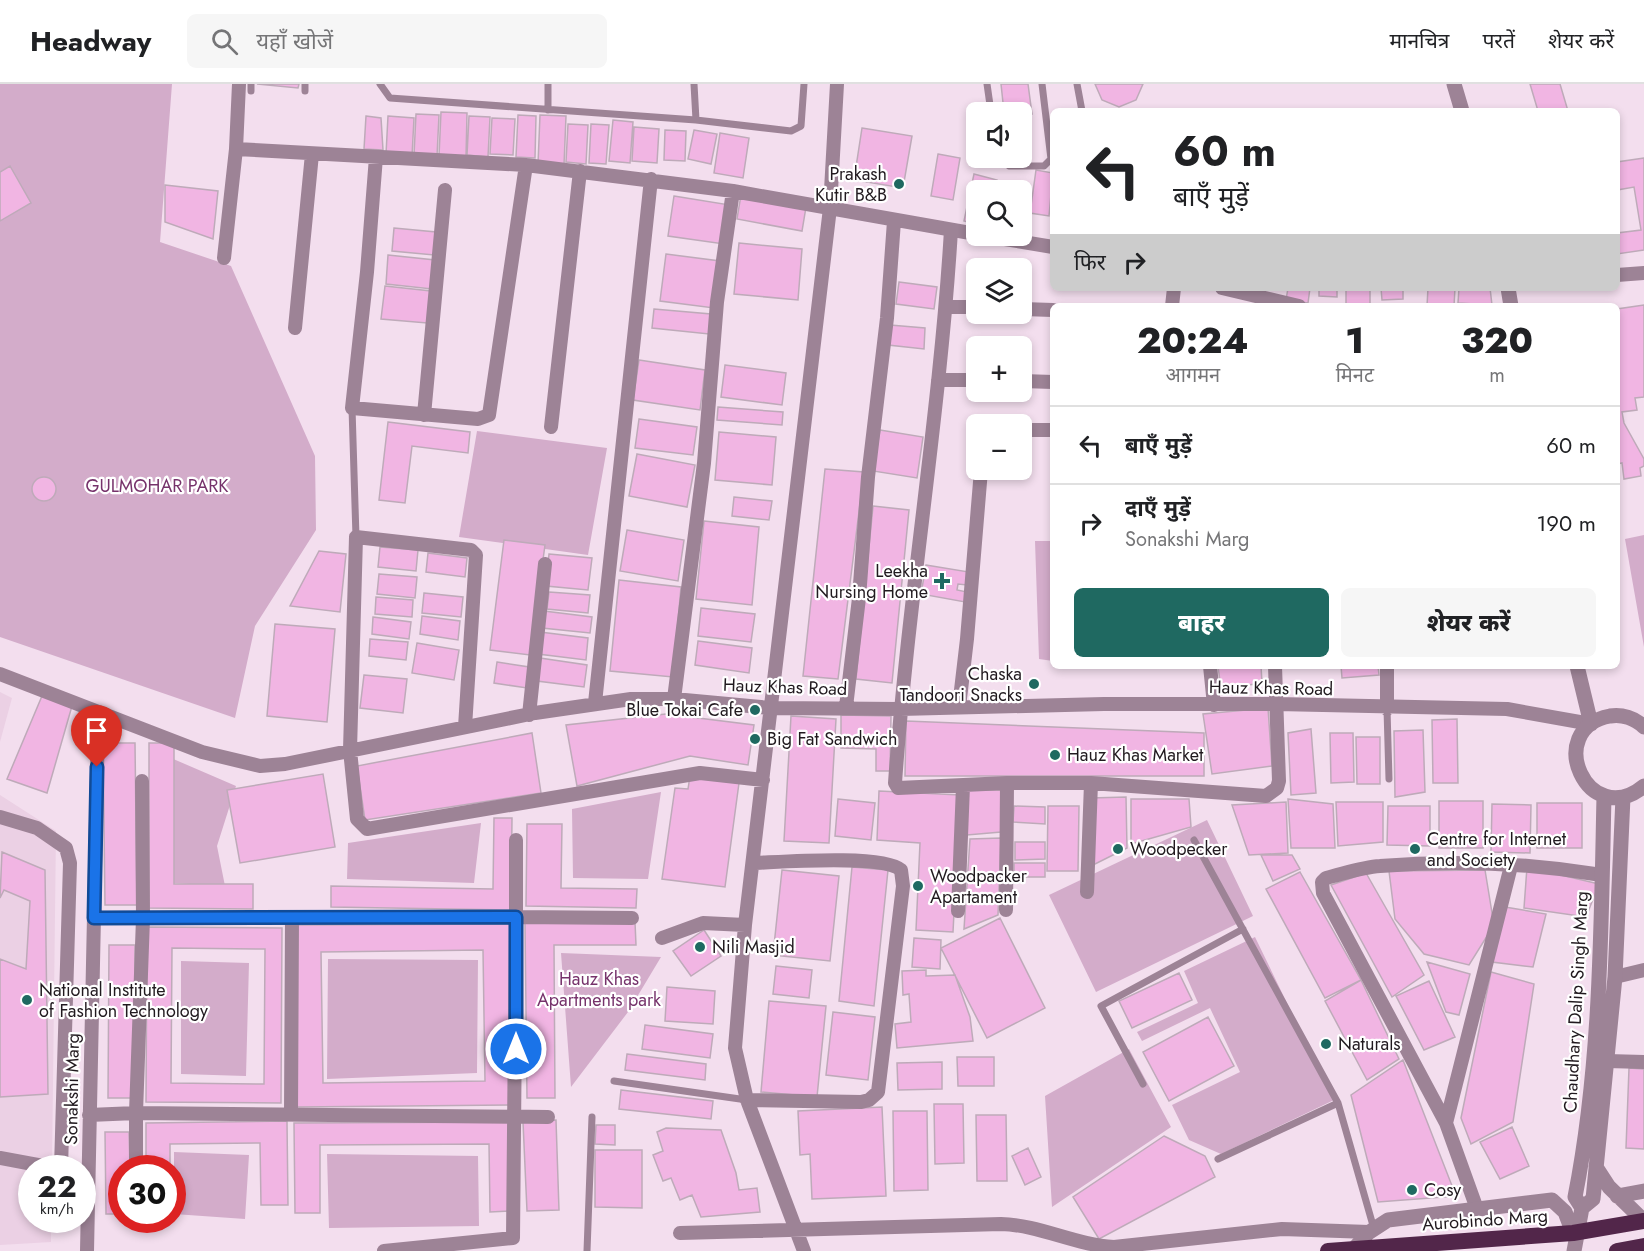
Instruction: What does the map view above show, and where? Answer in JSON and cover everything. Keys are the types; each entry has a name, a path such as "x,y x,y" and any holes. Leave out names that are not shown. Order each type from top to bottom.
{"highway":[{"name":"Aurobindo Marg","path":"1328,1251 1575,1233 1644,1221"},
{"path":"1617,1251 1644,1246"}],"street":[{"path":"804,1251 747,1100 735,1048 745,925 830,208 837,84"},
{"path":"1454,84 1461,108"},
{"path":"224,258 236,149 247,86"},
{"path":"236,149 526,165 651,179 733,191 966,232"},
{"path":"295,328 312,154"},
{"path":"376,157 367,272 352,408 478,419 489,415 526,165"},
{"path":"551,427 580,171"},
{"path":"595,703 651,179"},
{"path":"424,415 445,190"},
{"path":"674,699 705,463 717,302 733,191"},
{"path":"846,707 859,598 868,477 887,318 894,221"},
{"path":"951,230 946,307 900,710 895,783 897,788 1007,783 1091,783 1266,796 1277,788 1279,781 1275,669"},
{"path":"1032,244 1050,247"},
{"path":"1620,275 1644,273"},
{"path":"1229,295 1280,303"},
{"path":"946,307 966,307"},
{"path":"1032,309 1050,309"},
{"path":"938,380 966,380"},
{"path":"1032,381 1050,382"},
{"path":"1032,430 1050,430"},
{"path":"959,707 968,639 980,480"},
{"path":"465,727 476,555 471,550 356,537 350,750 357,819 367,829 700,773 763,780"},
{"path":"529,715 545,564"},
{"path":"1210,669 1214,705"},
{"path":"1387,669 1387,709"},
{"path":"1578,669 1591,724"},
{"name":"Hauz Khas Road","path":"0,674 98,718 202,752 260,766 285,764 465,727 595,703 631,699 674,699 771,708 846,707 900,710 959,707 1277,704 1387,709 1507,710 1591,724"},
{"path":"1643,725 1629,717 1616,715 1602,718 1591,724 1580,739 1575,757 1583,781 1604,796 1623,797 1644,786"},
{"name":"Sonakshi Marg","path":"86,1155 98,718"},
{"path":"136,1155 143,918 142,781"},
{"path":"1006,910 1007,783"},
{"path":"1087,892 1091,783"},
{"path":"958,911 963,786"},
{"name":"Chaudhary Dalip Singh Marg","path":"1582,1208 1575,1197 1587,1139 1610,935 1602,875 1604,796"},
{"path":"1574,1251 1575,1233 1582,1208 1593,1199 1615,977 1610,935 1623,797"},
{"path":"0,817 37,828 66,848 70,863 61,1155"},
{"path":"384,1251 513,1238 516,1115 516,840"},
{"path":"747,1100 861,1102 869,1100 878,1092 903,886 901,870 891,864 849,860 754,862"},
{"path":"1477,1209 1446,1123 1323,893 1322,882 1326,878 1378,866 1477,863 1545,867 1602,875"},
{"path":"1446,1123 1511,866"},
{"path":"291,1114 292,917"},
{"path":"94,918 632,918"},
{"path":"662,938 703,923 745,925"},
{"path":"1615,977 1644,970"},
{"path":"1607,1061 1644,1062"},
{"path":"89,1115 136,1113 548,1117"},
{"path":"0,1158 18,1161"},
{"path":"1596,1167 1617,1196 1644,1221"},
{"path":"1617,1196 1644,1191"},
{"path":"1354,1249 1372,1231 1388,1220 1552,1200 1565,1212 1575,1233"},
{"path":"680,1233 796,1228 1008,1224 1114,1247 1282,1229 1372,1231"},
{"name":"Sonakshi Marg","path":"84,1233 87,1251"}],"lane":[{"path":"380,84 390,98 696,120 791,131 801,126 804,84"},
{"path":"548,84 548,110"},
{"path":"694,84 696,120"},
{"path":"987,84 990,102"},
{"path":"1042,84 1050,140"},
{"path":"1077,84 1081,108"},
{"path":"1032,166 1044,166 1050,159"},
{"path":"352,408 356,537"},
{"path":"1387,709 1389,779"},
{"path":"1194,840 1338,1103 1372,1231"},
{"path":"1143,1084 1101,1006 1243,929"},
{"path":"614,1081 747,1100"},
{"path":"1218,1159 1338,1103"},
{"path":"588,1251 592,1117"}],"shaded area":[{"path":"0,692 12,698 0,742"},
{"name":"National Institute of Fashion Technology","path":"0,795 56,831 52,1155 18,1155 18,1233 51,1233 51,1242 0,1245"}],"green space":[{"name":"GULMOHAR PARK","path":"0,84 172,84 160,242 231,266 315,456 316,530 255,626 235,718 0,637"},
{"path":"477,431 607,448 588,555 459,537"},
{"path":"1644,535 1644,647 1625,539"},
{"path":"1035,541 1050,541 1050,661 1039,659"},
{"path":"171,758 236,786 217,846 225,886 172,883"},
{"path":"661,792 648,879 573,878 572,809"},
{"path":"1207,820 1253,916 1096,992 1049,895"},
{"path":"481,823 474,883 347,879 348,843"},
{"path":"1255,937 1334,1100 1221,1154 1189,1140 1172,1105 1240,1072 1210,1008 1142,1041 1137,1032 1198,1003 1184,971"},
{"name":"Hauz Khas Apartments park","path":"561,953 661,957 628,1012 571,1087"},
{"path":"328,959 478,960 477,1073 327,1079"},
{"path":"181,961 249,963 246,1076 181,1074"},
{"path":"1129,1049 1171,1127 1052,1207 1045,1096"},
{"path":"174,1152 249,1155 245,1219 186,1215 186,1155 174,1155"},
{"path":"327,1154 478,1156 479,1226 329,1228"}],"building":[{"path":"257,84 299,84 298,88"},
{"path":"1001,84 1028,84 1030,102 1003,102"},
{"path":"1095,84 1143,84 1136,100 1119,107 1102,100"},
{"path":"1530,84 1560,84 1567,108 1537,108"},
{"path":"441,112 467,113 466,157 439,156"},
{"path":"416,114 439,115 437,156 414,155"},
{"path":"518,115 536,116 535,158 516,157"},
{"path":"540,115 566,116 564,165 538,164"},
{"path":"366,116 381,118 383,150 364,149"},
{"path":"388,116 414,118 412,156 386,154"},
{"path":"469,116 490,117 488,157 467,155"},
{"path":"492,118 515,119 513,155 490,154"},
{"path":"613,120 633,122 630,163 609,161"},
{"path":"568,124 588,125 586,164 566,162"},
{"path":"591,124 609,125 606,164 589,163"},
{"path":"634,127 659,129 657,163 632,161"},
{"path":"862,128 912,136 903,188 854,180"},
{"path":"665,130 686,131 685,161 664,160"},
{"path":"694,130 717,134 711,164 688,159"},
{"path":"720,133 749,138 743,178 714,173"},
{"path":"938,154 960,158 953,200 931,196"},
{"path":"1644,158 1644,250 1620,254 1620,233 1641,230 1634,187 1620,189 1620,162"},
{"path":"10,166 31,203 0,221 0,172"},
{"path":"1036,170 1050,172 1049,216 1032,213"},
{"path":"974,174 997,180 973,180"},
{"path":"165,185 218,191 213,239 165,222"},
{"path":"741,195 806,207 802,231 737,219"},
{"path":"674,196 730,205 724,244 668,236"},
{"path":"394,228 436,232 434,255 392,251"},
{"path":"739,243 802,249 798,300 734,294"},
{"path":"666,254 720,261 714,308 660,301"},
{"path":"388,255 435,260 432,289 386,284"},
{"path":"899,282 937,287 934,309 896,304"},
{"path":"385,286 431,291 427,323 381,319"},
{"path":"1288,291 1310,291 1308,303 1286,300"},
{"path":"1319,291 1337,291 1337,297 1319,296"},
{"path":"1346,291 1370,291 1370,303 1346,303"},
{"path":"1381,291 1403,291 1403,299 1382,300"},
{"path":"1428,291 1455,291 1454,303 1427,303"},
{"path":"1459,291 1490,291 1492,303 1458,303"},
{"path":"1644,305 1644,397 1635,398 1637,410 1622,412 1624,423 1644,459 1644,466 1640,468 1641,476 1624,479 1622,463 1620,463 1620,309"},
{"path":"654,309 711,314 709,334 652,328"},
{"path":"890,325 925,328 924,349 888,345"},
{"path":"639,360 705,370 700,410 633,400"},
{"path":"725,365 786,373 782,405 721,397"},
{"path":"718,407 783,412 782,425 717,420"},
{"path":"639,419 697,427 693,455 635,448"},
{"path":"388,422 470,432 468,453 412,446 405,503 379,500"},
{"path":"880,430 923,437 917,478 873,471"},
{"path":"719,432 776,437 772,485 715,480"},
{"path":"637,454 695,465 687,507 629,496"},
{"path":"825,469 864,472 838,679 803,676"},
{"path":"44,477 52,481 56,489 52,497 44,501 36,497 32,489 36,481"},
{"path":"734,497 772,501 769,520 732,516"},
{"path":"873,506 909,510 892,683 856,679"},
{"path":"704,521 759,527 752,605 696,599"},
{"path":"627,530 684,540 678,581 620,571"},
{"path":"504,540 545,545 530,655 490,650"},
{"path":"380,547 418,550 416,571 378,567"},
{"path":"319,551 346,554 340,612 290,606"},
{"path":"428,553 467,558 465,577 426,572"},
{"path":"549,554 592,558 588,590 546,586"},
{"path":"926,565 969,572 967,585 958,584 957,590 967,592 965,602 921,594"},
{"path":"379,574 417,577 415,598 377,594"},
{"path":"619,580 681,587 673,677 610,671"},
{"path":"549,592 590,595 588,613 547,609"},
{"path":"424,593 463,597 461,617 422,613"},
{"path":"376,597 413,600 412,617 375,614"},
{"path":"701,608 755,614 751,642 698,636"},
{"path":"544,611 592,617 590,633 542,628"},
{"path":"422,616 460,621 458,640 420,634"},
{"path":"373,617 411,622 409,639 372,634"},
{"path":"275,624 335,629 327,722 267,716"},
{"path":"540,632 588,638 586,660 538,654"},
{"path":"370,639 408,642 406,660 369,656"},
{"path":"698,641 752,648 749,673 695,665"},
{"path":"417,643 459,650 454,680 412,673"},
{"path":"540,658 587,665 584,687 537,681"},
{"path":"497,662 529,667 527,688 494,683"},
{"path":"1218,669 1261,669 1262,683 1221,689"},
{"path":"1341,669 1378,669 1379,675 1342,678"},
{"path":"364,675 407,679 403,713 360,708"},
{"path":"42,696 72,706 47,793 7,779"},
{"path":"1268,708 1272,766 1212,774 1203,714"},
{"path":"666,714 754,725 748,765 690,756 577,786 566,725"},
{"path":"841,715 891,716 890,771 876,771 876,749 841,748"},
{"path":"791,716 836,719 829,843 784,841"},
{"path":"1457,719 1458,783 1433,783 1432,720"},
{"name":"Hauz Khas Market","path":"906,721 1204,733 1204,776 905,776"},
{"path":"1311,729 1316,793 1291,795 1288,733"},
{"path":"1423,730 1425,792 1395,797 1394,731"},
{"path":"532,733 541,793 365,820 357,766"},
{"path":"1330,733 1353,733 1354,782 1331,783"},
{"path":"1356,737 1380,737 1380,784 1357,784"},
{"path":"103,743 135,743 137,905 105,905"},
{"path":"149,743 174,743 174,884 253,884 253,909 149,908"},
{"path":"323,774 335,847 240,863 227,790"},
{"path":"690,776 739,783 725,887 662,879 675,788 688,789"},
{"path":"966,790 1004,790 1001,832 967,835"},
{"path":"879,791 960,795 953,932 916,930 920,843 877,840"},
{"path":"1126,797 1127,848 1093,865 1091,798"},
{"path":"838,799 875,803 871,840 835,836"},
{"path":"1131,799 1189,799 1191,827 1131,844"},
{"path":"1288,799 1333,804 1335,848 1291,848"},
{"path":"1439,801 1483,801 1483,848 1439,848"},
{"path":"1286,802 1288,853 1249,855 1232,805"},
{"path":"1336,802 1383,802 1383,842 1338,846"},
{"path":"1537,803 1582,803 1582,848 1537,848"},
{"path":"1492,804 1531,805 1530,853 1491,852"},
{"path":"1014,806 1045,807 1045,824 1013,822"},
{"path":"1048,806 1079,806 1078,871 1047,871"},
{"path":"1388,806 1430,806 1430,846 1387,845"},
{"path":"494,818 512,818 511,910 331,907 331,886 493,889"},
{"path":"527,824 562,824 561,888 637,889 636,908 526,906"},
{"path":"1001,838 998,915 964,929 970,839"},
{"path":"1015,842 1045,842 1045,859 1015,860"},
{"path":"2,852 45,870 48,1094 0,1097 0,959 26,969 30,901 4,890 0,898"},
{"path":"1261,855 1292,855 1300,869 1273,881"},
{"path":"1014,863 1045,863 1045,877 1014,877"},
{"path":"852,867 888,870 874,1006 839,1001"},
{"path":"1527,867 1599,884 1586,917 1524,908"},
{"path":"782,870 839,876 830,961 773,955"},
{"path":"1485,870 1494,925 1469,965 1424,954 1395,919 1389,871"},
{"path":"1300,872 1361,980 1325,998 1266,889"},
{"path":"1366,873 1424,975 1392,997 1331,885"},
{"path":"1505,907 1546,914 1533,967 1492,962"},
{"path":"1000,918 1045,1008 987,1038 941,948"},
{"path":"635,922 636,945 554,945 555,1098 527,1098 525,923"},
{"path":"512,924 514,1105 296,1107 295,925","holes":["483,950 485,1081 323,1083 321,952"]},
{"path":"147,927 282,928 281,1103 146,1102","holes":["172,948 265,949 264,1084 171,1083"]},
{"path":"704,930 721,956 691,976 673,951"},
{"path":"914,938 941,940 940,969 912,967"},
{"path":"109,945 135,945 134,1098 108,1098"},
{"path":"1427,962 1470,974 1459,1015 1446,1012"},
{"path":"776,966 812,970 809,998 773,994"},
{"path":"926,970 926,976 955,975 970,1017 973,1041 897,1048 895,1024 911,1022 909,994 903,995 902,971"},
{"path":"1491,972 1534,984 1513,1122 1471,1144 1461,1118"},
{"path":"1179,973 1192,1000 1132,1028 1119,1001"},
{"path":"1361,980 1399,1059 1367,1080 1325,1001"},
{"path":"1429,981 1455,1037 1424,1050 1396,996"},
{"path":"667,987 715,991 713,1024 665,1021"},
{"path":"769,1001 826,1006 817,1097 761,1092"},
{"path":"833,1012 875,1017 868,1080 826,1075"},
{"path":"1208,1017 1234,1066 1169,1101 1143,1052"},
{"path":"645,1025 713,1034 710,1058 642,1049"},
{"path":"627,1054 706,1064 705,1080 625,1070"},
{"path":"957,1057 994,1057 994,1086 958,1086"},
{"path":"1403,1060 1456,1196 1378,1202 1351,1095"},
{"path":"942,1062 942,1089 898,1090 897,1063"},
{"path":"1629,1068 1644,1069 1644,1149 1626,1148"},
{"path":"621,1090 713,1101 711,1119 619,1109"},
{"path":"934,1104 963,1104 964,1163 935,1164"},
{"path":"882,1107 886,1196 812,1199 810,1154 800,1155 798,1111"},
{"path":"893,1111 927,1111 928,1190 894,1191"},
{"path":"976,1115 1006,1115 1007,1181 977,1181"},
{"path":"556,1120 559,1210 527,1211 523,1122"},
{"path":"287,1121 288,1205 261,1205 260,1143 170,1144 170,1155 146,1155 146,1123"},
{"path":"511,1122 512,1211 490,1212 489,1144 320,1145 320,1213 295,1213 294,1123"},
{"path":"596,1125 615,1125 615,1145 595,1144"},
{"path":"1512,1127 1529,1166 1500,1179 1480,1142"},
{"path":"666,1128 721,1130 736,1173 739,1190 757,1188 760,1212 701,1217 692,1195 680,1200 671,1178 663,1181 653,1155 663,1151 657,1132"},
{"path":"105,1132 129,1132 130,1155 108,1155 108,1214 106,1214"},
{"path":"1164,1136 1205,1156 1215,1177 1099,1239 1073,1197"},
{"path":"1028,1148 1041,1177 1025,1185 1012,1156"},
{"path":"595,1150 642,1150 642,1208 595,1207"}],"place":[{"name":"Prakash Kutir B&B","path":"899,184"},
{"name":"Leekha Nursing Home","path":"942,581"},
{"name":"Chaska Tandoori Snacks","path":"1034,684"},
{"name":"Blue Tokai Cafe","path":"755,710"},
{"name":"Big Fat Sandwich","path":"755,739"},
{"name":"Hauz Khas Market","path":"1055,755"},
{"name":"Woodpecker","path":"1118,849"},
{"name":"Centre for Internet and Society","path":"1415,849"},
{"name":"Woodpacker Apartament","path":"918,886"},
{"name":"Nili Masjid","path":"700,947"},
{"name":"National Institute of Fashion Technology","path":"27,1000"},
{"name":"Naturals","path":"1326,1044"},
{"name":"Cosy","path":"1412,1190"}],"route":[{"path":"97,767 94,918 516,917 516,1049"}]}
